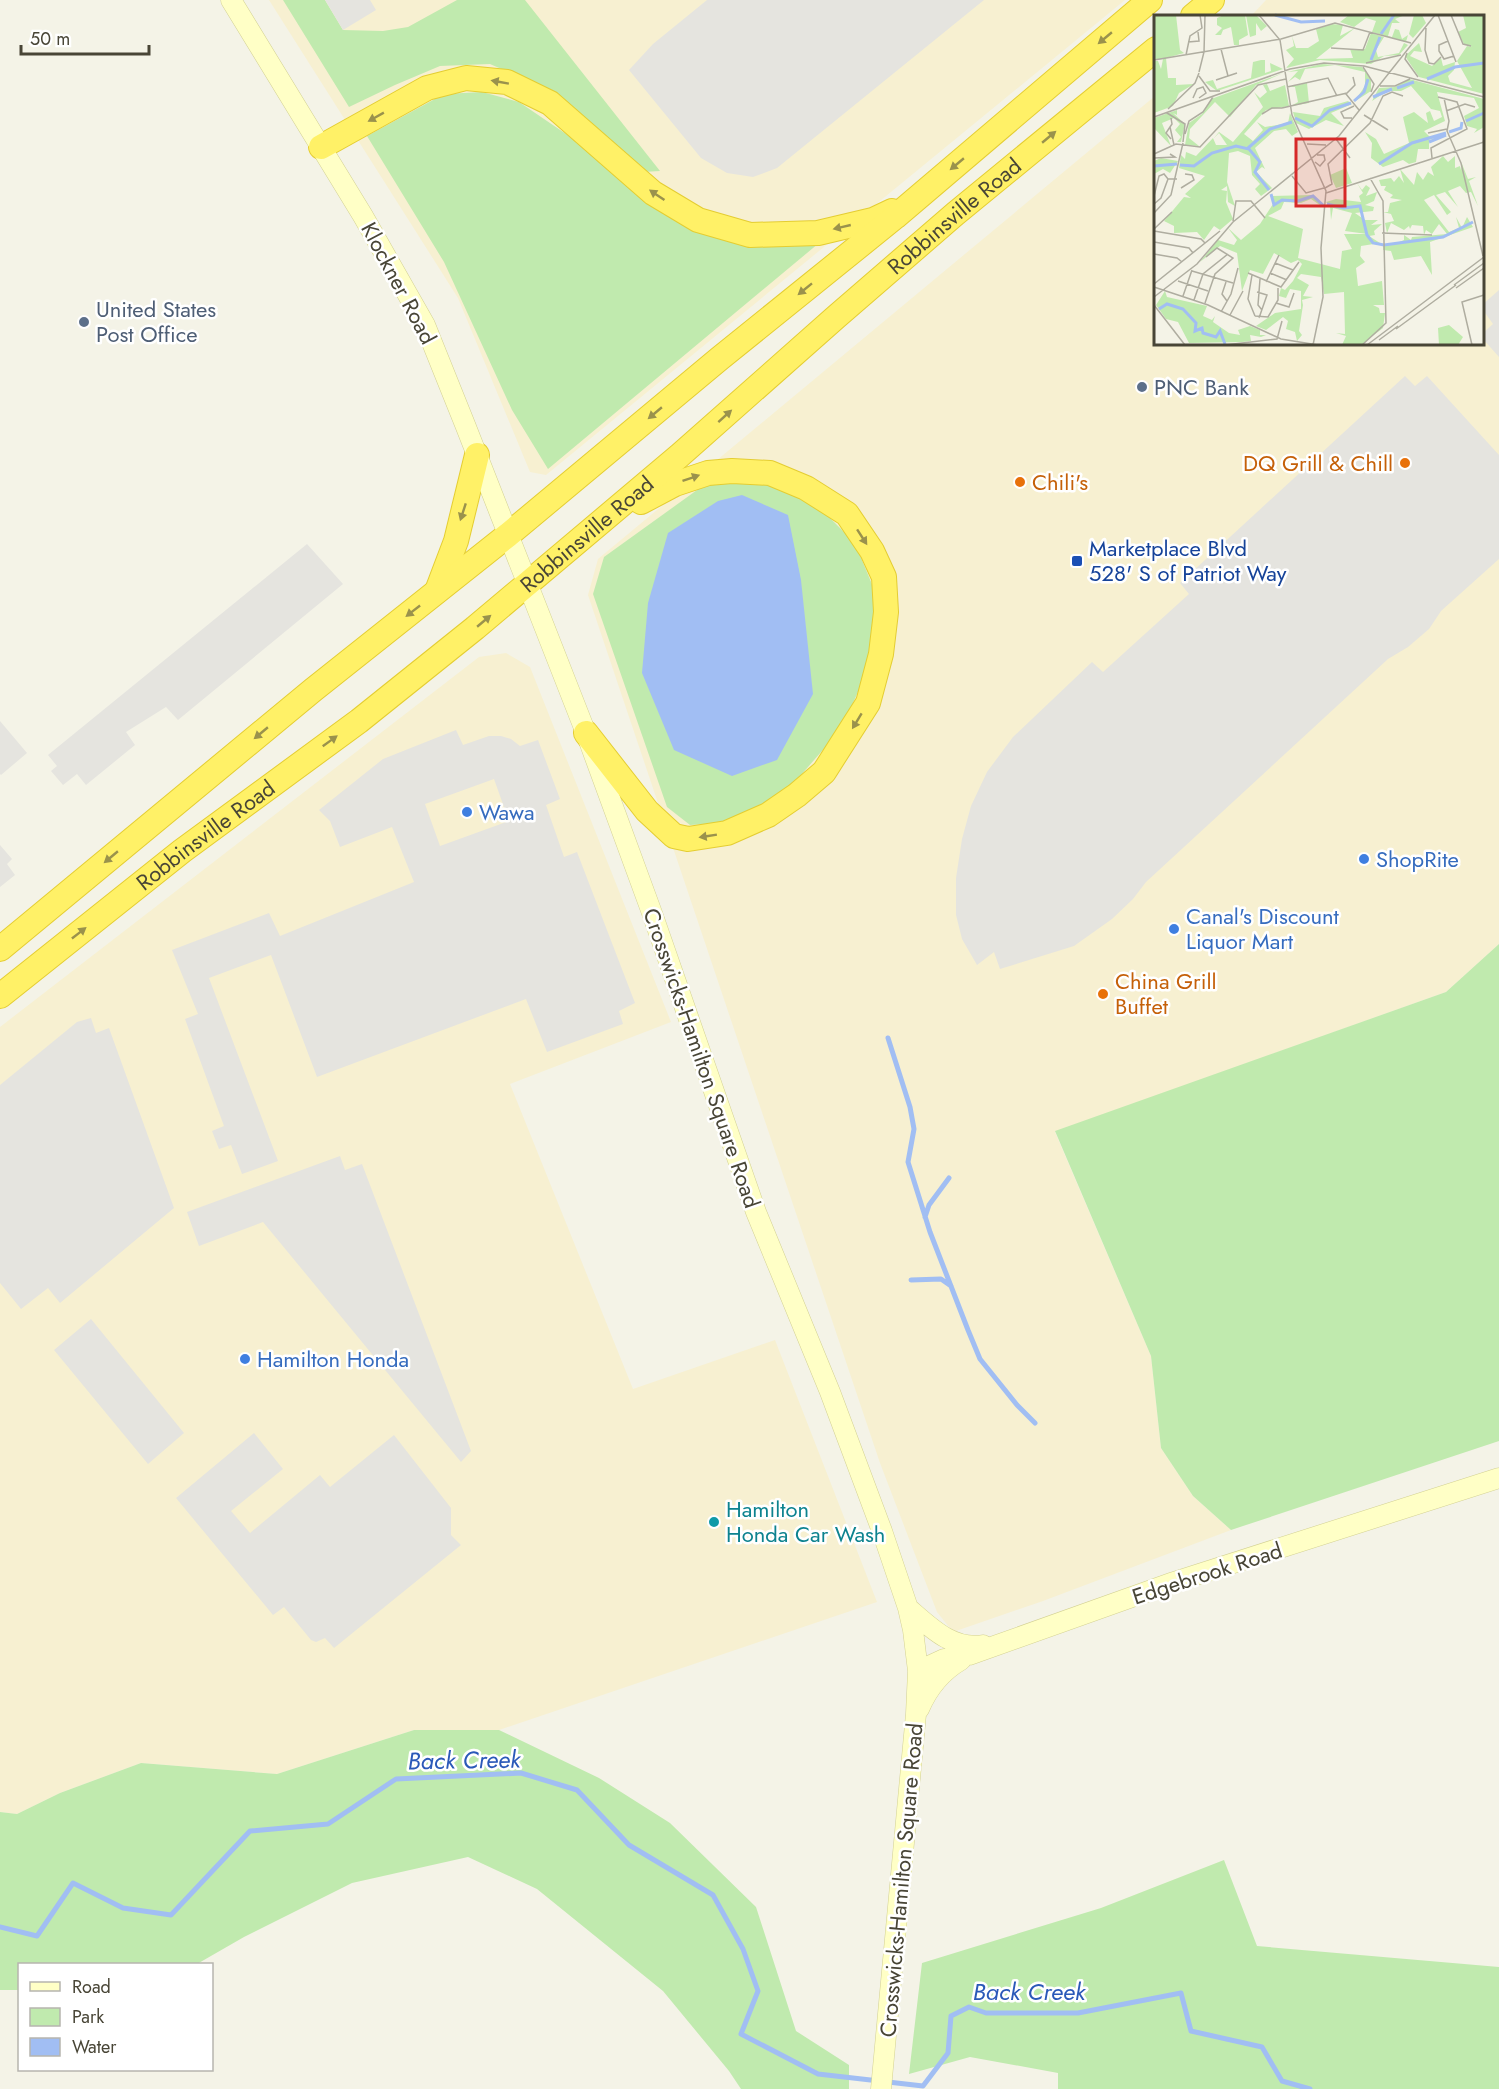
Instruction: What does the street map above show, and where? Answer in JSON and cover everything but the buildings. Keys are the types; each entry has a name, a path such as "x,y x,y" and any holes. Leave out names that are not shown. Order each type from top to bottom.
{"highway":[{"name":"Robbinsville Road","path":"0,949 313,690 508,535 916,199 1150,0"},
{"path":"1194,15 1212,0"},
{"name":"Robbinsville Road","path":"0,996 182,851 359,721 602,523 912,251 1154,51"},
{"path":"321,147 427,88 466,78 507,82 550,103 653,193 698,220 750,235 818,233 873,220 916,199"},
{"path":"436,592 456,541 477,455"},
{"path":"585,733 647,812 674,836 688,839 727,833 768,815 824,772 868,703 881,654 886,612 884,577 872,551 847,514 806,488 770,473 732,471 708,473 675,484 602,523"}],"main road":[{"name":"Klockner Road","path":"231,0 363,216 425,325 527,584"},
{"name":"Crosswicks-Hamilton Square Road","path":"527,584 652,913 756,1212 830,1392 908,1608 918,1671 916,1714 881,2089"},
{"name":"Edgebrook Road","path":"918,1671 944,1659 969,1655 1174,1582 1499,1478"},
{"path":"908,1608 952,1642 974,1646 1003,1642"},
{"path":"916,1714 925,1695 939,1677 969,1655"}],"shaded area":[{"path":"269,0 1125,0 546,475 530,472 458,298"},
{"path":"325,0 370,0 376,10 343,30"},
{"path":"707,0 984,0 777,168 753,177 727,173 701,158 629,70 653,44"},
{"path":"1266,0 1499,0 1499,944 1446,992 1055,1132 1151,1356 1161,1448 1193,1496 1231,1530 1043,1601 953,1632 937,1612 880,1463 588,595 598,559 1154,97 1154,345 1484,345 1484,15 1252,15"},
{"path":"1499,290 1499,357 1484,340 1484,332 1493,324 1484,311 1484,303"},
{"path":"1405,376 1415,386 1427,376 1499,455 1499,559 1441,611 1429,629 1408,647 1388,659 1146,882 1133,899 1112,919 1074,946 1000,969 994,952 977,965 962,939 956,915 956,878 962,839 971,806 987,772 1013,737 1092,662 1103,672 1189,594 1180,583"},
{"path":"307,544 343,584 178,720 166,707 126,732 135,745 86,785 77,774 63,785 51,771 57,766 48,755"},
{"path":"506,653 530,667 671,1022 510,1084 633,1389 775,1340 877,1602 499,1730 414,1730 277,1774 141,1763 60,1793 17,1814 0,1812 0,1027 479,657"},
{"path":"0,721 27,753 1,775 0,774"},
{"path":"456,730 463,745 489,736 511,739 520,746 538,740 560,799 546,805 564,857 577,852 635,1003 619,1011 623,1024 547,1052 526,999 317,1077 271,955 209,978 278,1161 242,1174 231,1145 219,1149 212,1131 224,1126 185,1019 198,1014 172,950 269,913 280,936 414,882 392,827 340,847 330,821 319,810 383,759","holes":["494,779 509,821 440,846 425,804"]},
{"path":"0,845 12,859 7,864 15,875 0,887"},
{"path":"91,1018 96,1033 109,1028 174,1208 60,1303 48,1288 21,1309 0,1283 0,1085 77,1022"},
{"path":"340,1156 345,1170 362,1164 471,1451 461,1462 263,1222 199,1246 187,1212"},
{"path":"91,1319 184,1433 148,1464 54,1350"},
{"path":"254,1433 283,1469 231,1511 250,1533 320,1475 330,1487 394,1435 451,1508 451,1535 461,1545 334,1648 325,1638 316,1642 311,1640 284,1607 273,1615 176,1498"}],"green space":[{"path":"283,0 325,0 343,30 383,31 408,27 457,0 525,0 660,171 643,172 543,87 490,64 440,66 349,107"},
{"path":"482,92 519,102 572,138 621,181 663,213 736,239 819,243 548,469 512,410 444,262 367,136 444,94"},
{"path":"758,481 818,506 855,543 876,594 872,660 842,728 787,791 725,823 690,825 667,807 593,594 604,557 704,485"},
{"path":"1499,944 1499,1441 1231,1530 1193,1496 1161,1448 1151,1356 1055,1131 1446,992"},
{"path":"414,1730 499,1730 599,1778 670,1823 756,1907 796,2031 849,2065 849,2089 741,2089 729,2071 663,1991 537,1889 468,1857 352,1883 244,1937 199,1963 18,1963 18,1990 0,1990 0,1812 17,1814 60,1793 141,1763 277,1774"},
{"path":"1224,1860 1257,1946 1499,1967 1499,2089 1058,2089 1058,2073 970,2057 909,2074 922,1963 1101,1908"}],"water":[{"path":"742,495 788,515 801,580 813,694 777,760 732,776 674,750 642,673 648,603 668,533 718,501"}],"waterway":[{"path":"888,1038 910,1107 914,1129 908,1162 930,1232 980,1359 1017,1405 1035,1423"},
{"path":"925,1217 929,1205 949,1178"},
{"path":"911,1280 941,1279 951,1286"},
{"name":"Back Creek","path":"0,1927 37,1936 73,1883 123,1908 171,1915 250,1831 328,1824 396,1779 521,1773 577,1790 629,1845 713,1895 743,1949 758,1991 741,2034 818,2074 923,2086 948,2053 951,2016 969,2007 986,2013 1078,2013 1181,1993 1191,2031 1262,2047 1282,2081 1310,2089"}],"place":[{"name":"United States Post Office","path":"84,322"},
{"name":"PNC Bank","path":"1142,387"},
{"name":"DQ Grill & Chill","path":"1405,463"},
{"name":"Chili's","path":"1020,482"},
{"name":"Marketplace Blvd 528' S of Patriot Way","path":"1077,561"},
{"name":"Wawa","path":"467,812"},
{"name":"ShopRite","path":"1364,859"},
{"name":"Canal's Discount Liquor Mart","path":"1174,929"},
{"name":"China Grill Buffet","path":"1103,994"},
{"name":"Hamilton Honda","path":"245,1359"},
{"name":"Hamilton Honda Car Wash","path":"714,1522"}]}
